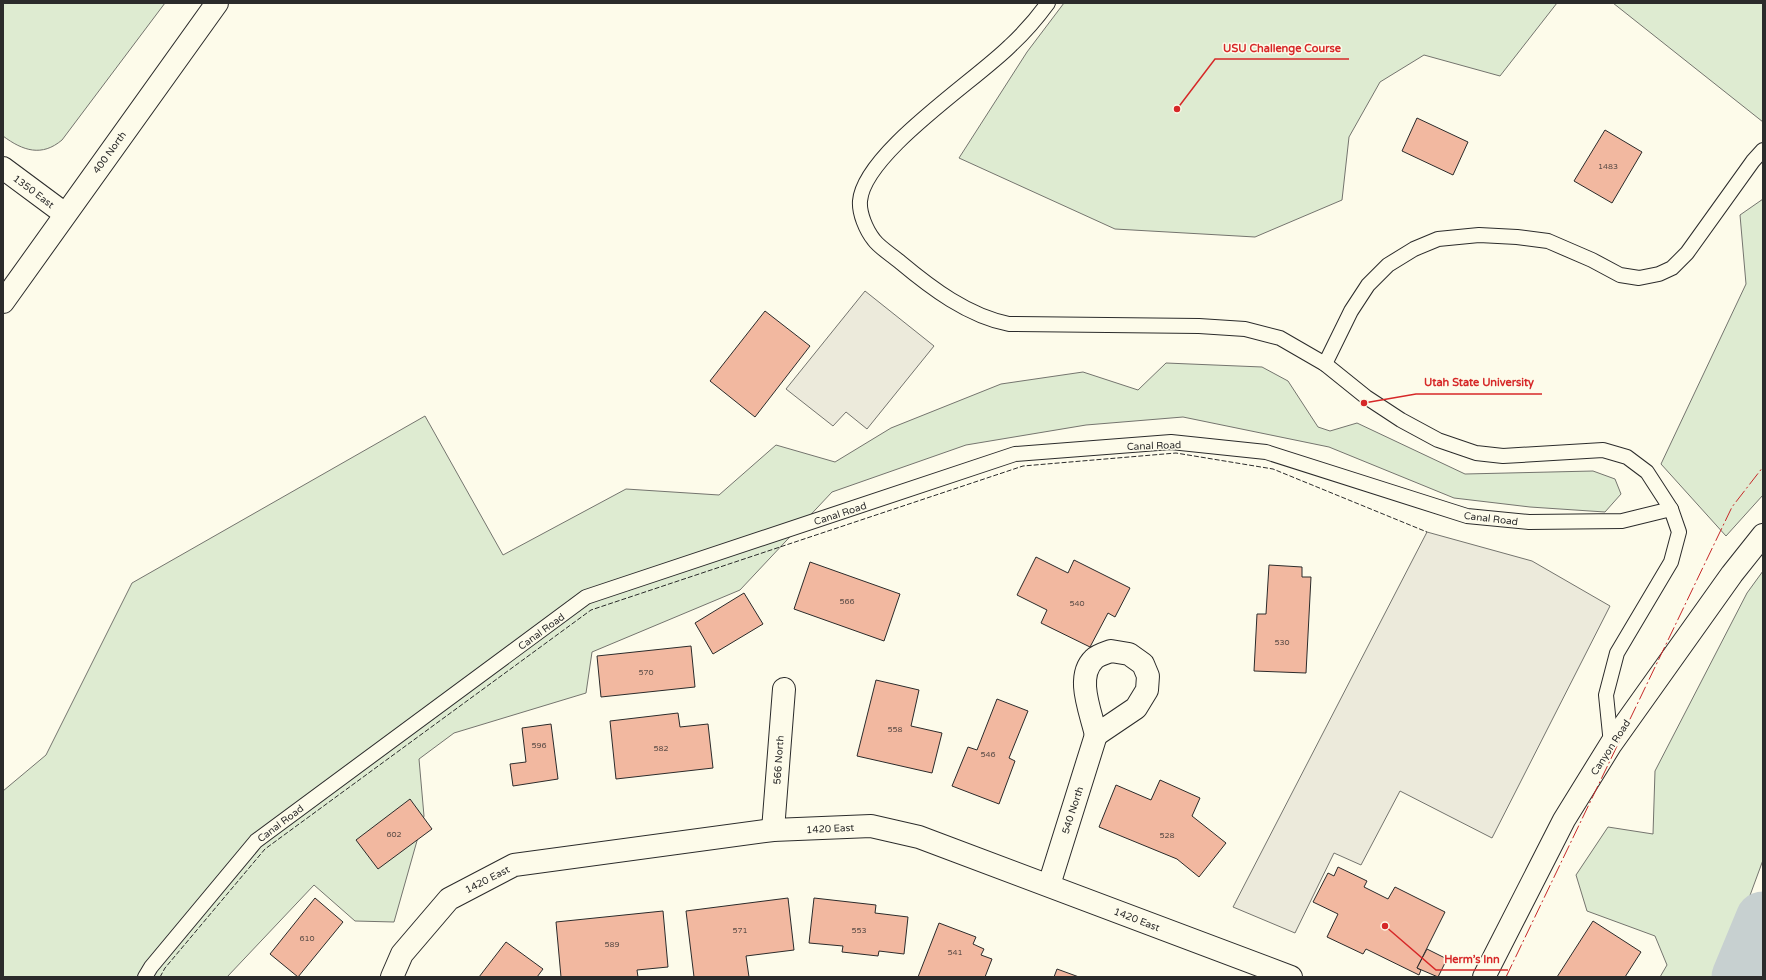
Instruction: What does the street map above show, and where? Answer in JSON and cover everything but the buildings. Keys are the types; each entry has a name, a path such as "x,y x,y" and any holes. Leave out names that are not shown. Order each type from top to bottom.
{"street":[{"name":"400 North","path":"3,302 217,3"},
{"name":"1350 East","path":"3,168 65,214"},
{"name":"Canyon Road","path":"1484,977 1564,820 1611,744 1732,574 1763,535"},
{"name":"566 North","path":"773,830 784,689"},
{"name":"540 North","path":"1049,885 1096,735"},
{"name":"1420 East","path":"392,977 402,954 449,899 514,865 773,830 871,826 919,837 1291,977"}],"lane":[{"path":"1048,3 1010,47 898,141 868,176 860,200 864,221 874,240 926,284 968,309 992,320 1009,324 1199,326 1245,329 1280,338 1325,364 1366,397 1401,420 1438,440 1476,453 1503,456 1603,450 1627,457 1647,472 1671,509 1679,532 1672,562 1617,653 1606,695 1611,744"},
{"path":"1325,364 1351,311 1368,285 1388,265 1414,249 1438,239 1479,235 1517,236 1548,241 1592,260 1620,275 1639,278 1659,274 1672,268 1687,253 1753,160 1763,150"},
{"name":"Canal Road","path":"145,977 151,967 256,841 586,597 1015,454 1171,442 1266,452 1466,516 1529,522 1622,521 1671,509"}],"green space":[{"path":"3,3 165,3 62,140 47,149 32,150 18,145 3,136"},
{"path":"1064,3 1557,3 1500,76 1424,55 1380,82 1349,137 1342,200 1255,237 1115,229 959,158 1027,52"},
{"path":"1613,3 1763,3 1763,122"},
{"path":"1763,199 1763,495 1726,536 1661,464 1746,284 1740,215"},
{"path":"1166,363 1262,367 1288,381 1318,427 1330,431 1357,423 1465,474 1593,471 1615,479 1621,494 1605,512 1530,507 1454,498 1329,447 1183,417 1086,425 966,445 832,492 740,590 592,652 586,693 454,733 419,759 424,816 394,922 355,921 314,885 227,977 3,977 3,791 46,755 132,583 425,416 503,555 626,489 719,495 776,445 835,462 891,428 1001,384 1083,372 1138,390"},
{"path":"1763,571 1763,860 1720,977 1660,977 1667,965 1655,936 1587,911 1576,875 1608,827 1653,834 1655,771 1747,593"}],"shaded area":[{"path":"865,291 934,346 867,429 846,412 833,426 786,389"},
{"path":"1427,532 1532,561 1610,606 1492,838 1400,791 1361,865 1334,853 1295,933 1233,907"}],"waterway":[{"path":"1739,977 1763,919"}],"fence":[{"path":"160,977 165,968 265,849 591,610 1023,466 1176,453 1273,469 1427,532"}],"power":[{"path":"1506,977 1732,507 1763,467"}],"place":[{"name":"USU Challenge Course","path":"1177,109"},
{"name":"Utah State University","path":"1364,403"},
{"name":"Herm’s Inn","path":"1385,926"}]}
